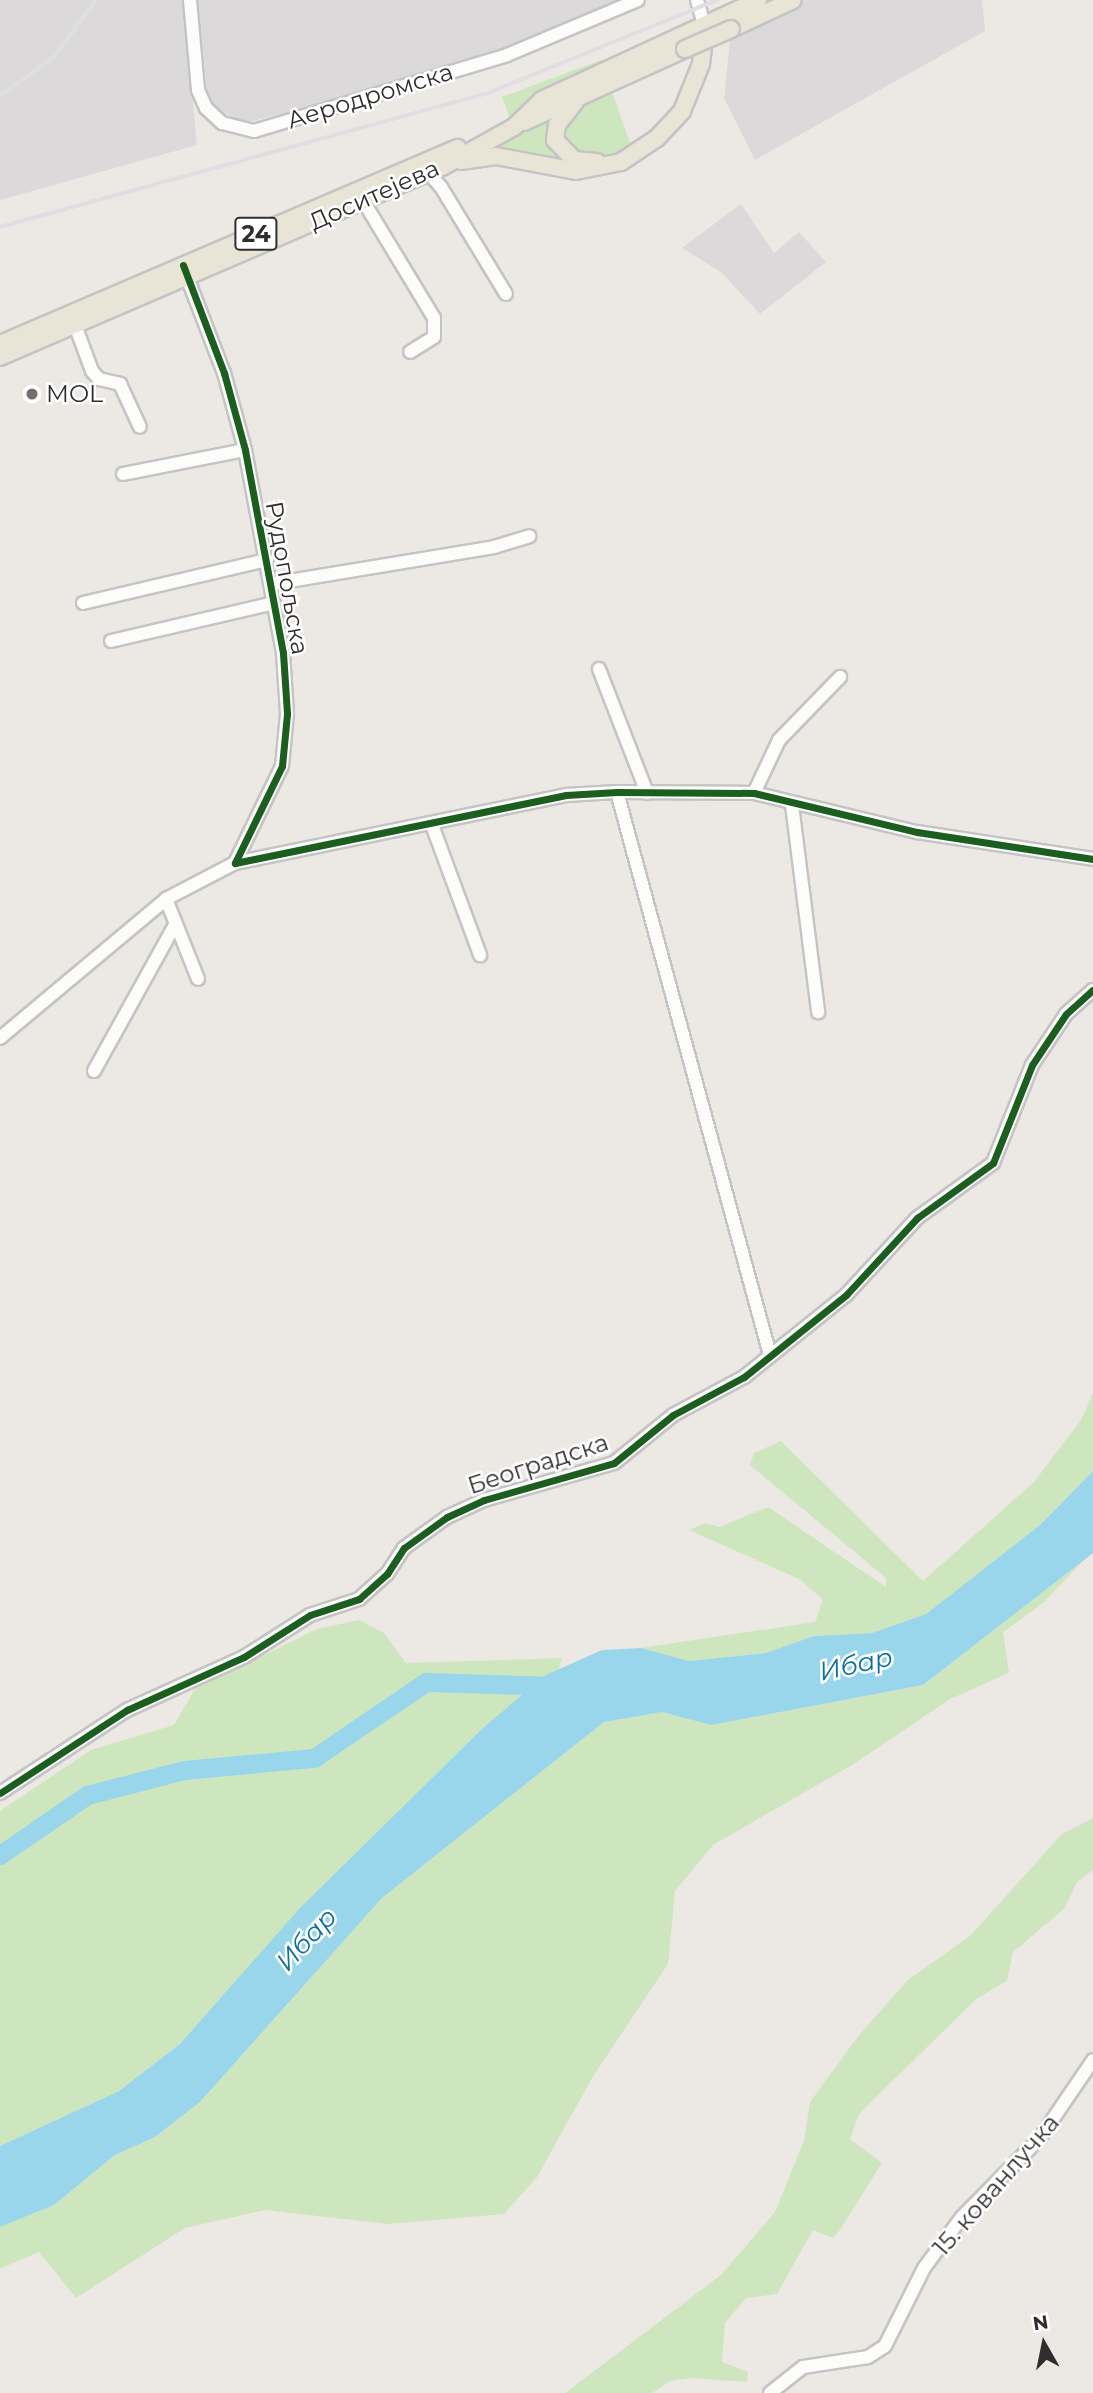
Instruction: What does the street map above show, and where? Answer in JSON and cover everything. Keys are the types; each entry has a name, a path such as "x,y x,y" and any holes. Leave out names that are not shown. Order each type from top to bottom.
{"main road":[{"path":"514,127 542,100 758,0"},
{"name":"Доситејева","path":"0,344 185,271 430,168 793,0"},
{"path":"430,168 496,156 565,171 594,169 621,162 657,138 682,111 695,84 704,25"},
{"path":"581,96 555,135 560,150 574,160 618,159 657,138"},
{"name":"Доситејева","path":"0,357 75,325 185,271"}],"street":[{"name":"Аеродромска","path":"190,0 198,90 206,108 222,123 254,131 507,55 638,0"},
{"path":"697,0 704,25"},
{"path":"430,168 506,294"},
{"path":"360,196 433,318 434,337 411,352"},
{"name":"Рудопољска","path":"185,271 224,373 245,450 271,584 287,715 282,766 235,863"},
{"path":"75,325 92,371 99,379 120,384 140,427"},
{"path":"123,474 245,450"},
{"path":"271,584 494,547 529,536"},
{"path":"83,603 267,560"},
{"path":"111,641 274,603"},
{"path":"598,669 647,793"},
{"path":"754,793 779,740 840,677"},
{"path":"617,792 770,1355"},
{"path":"0,1038 166,899 235,863 307,846 432,825 566,795 617,792 754,793 792,805 997,847 1093,859"},
{"path":"792,805 818,1012"},
{"path":"432,825 480,956"},
{"path":"166,899 198,979"},
{"path":"94,1071 176,925"},
{"name":"Београдска","path":"0,1793 127,1710 244,1657 310,1615 359,1599 387,1574 404,1548 447,1517 484,1500 614,1463 673,1415 720,1392 846,1295 918,1218 993,1163 1032,1065 1066,1014 1093,990"},
{"name":"15. кованлучка","path":"770,2393 803,2367 868,2357 885,2346 924,2268 962,2217 1040,2138 1093,2060"}],"shaded area":[{"path":"0,0 183,0 197,145 0,200"},
{"path":"198,0 638,0 507,55 241,124 208,100"},
{"path":"793,0 982,0 985,31 755,160 724,98 731,29"},
{"path":"741,204 774,253 799,232 826,262 760,314 721,272 682,248"}],"green space":[{"path":"601,60 633,152 595,169 481,157 513,127 502,97"},
{"path":"1093,1393 1093,1471 1040,1525 926,1614 872,1633 814,1636 766,1653 689,1661 641,1648 815,1622 823,1600 801,1580 689,1530 706,1523 719,1527 768,1507 886,1587 886,1578 750,1465 754,1453 781,1441 923,1581 1034,1482 1081,1420"},
{"path":"1085,1559 1043,1603 1003,1632 1009,1673 950,1699 852,1765 713,1845 675,1891 668,1964 592,2078 537,2177 504,2214 388,2224 265,2210 185,2228 76,2298 39,2252 0,2269 0,2227 54,2205 115,2155 155,2137 200,2102 382,1898 604,1722 662,1712 711,1725 923,1685"},
{"path":"359,1620 384,1633 406,1663 562,1658 559,1669 484,1727 180,2044 119,2091 0,2146 0,1811 91,1750 174,1725 195,1689 317,1629"},
{"path":"1093,1818 1093,1870 1077,1882 1064,1909 1013,1952 1007,1981 976,1999 859,2114 850,2139 882,2163 840,2230 833,2238 813,2230 777,2294 746,2298 725,2323 722,2362 748,2372 747,2382 691,2378 670,2381 652,2393 565,2393 721,2275 775,2212 804,2141 810,2102 859,2035 908,1980 970,1936 1062,1834"}],"water":[{"path":"1093,1471 1093,1553 923,1685 711,1725 662,1712 604,1722 382,1898 200,2102 155,2137 115,2155 54,2205 0,2227 0,2146 119,2091 180,2044 300,1908 484,1727 546,1675 602,1650 641,1648 689,1661 766,1653 814,1636 872,1633 926,1614 1040,1525"}],"waterway":[{"name":"Ибар","path":"0,1855 87,1795 184,1770 314,1758 426,1682 559,1686"}],"railway":[{"path":"0,96 54,57 96,0"},
{"path":"0,227 488,93 717,0"}],"cycle path":[{"path":"183,265 224,373 245,450 283,653 287,714 282,766 235,863 566,795 617,792 754,793 917,832 1093,859"},
{"path":"0,1793 127,1710 244,1657 310,1615 359,1599 387,1574 404,1548 447,1517 484,1500 614,1463 673,1415 744,1377 846,1295 917,1218 993,1163 1032,1065 1066,1014 1093,990"}],"place":[{"name":"MOL","path":"32,394"}]}
